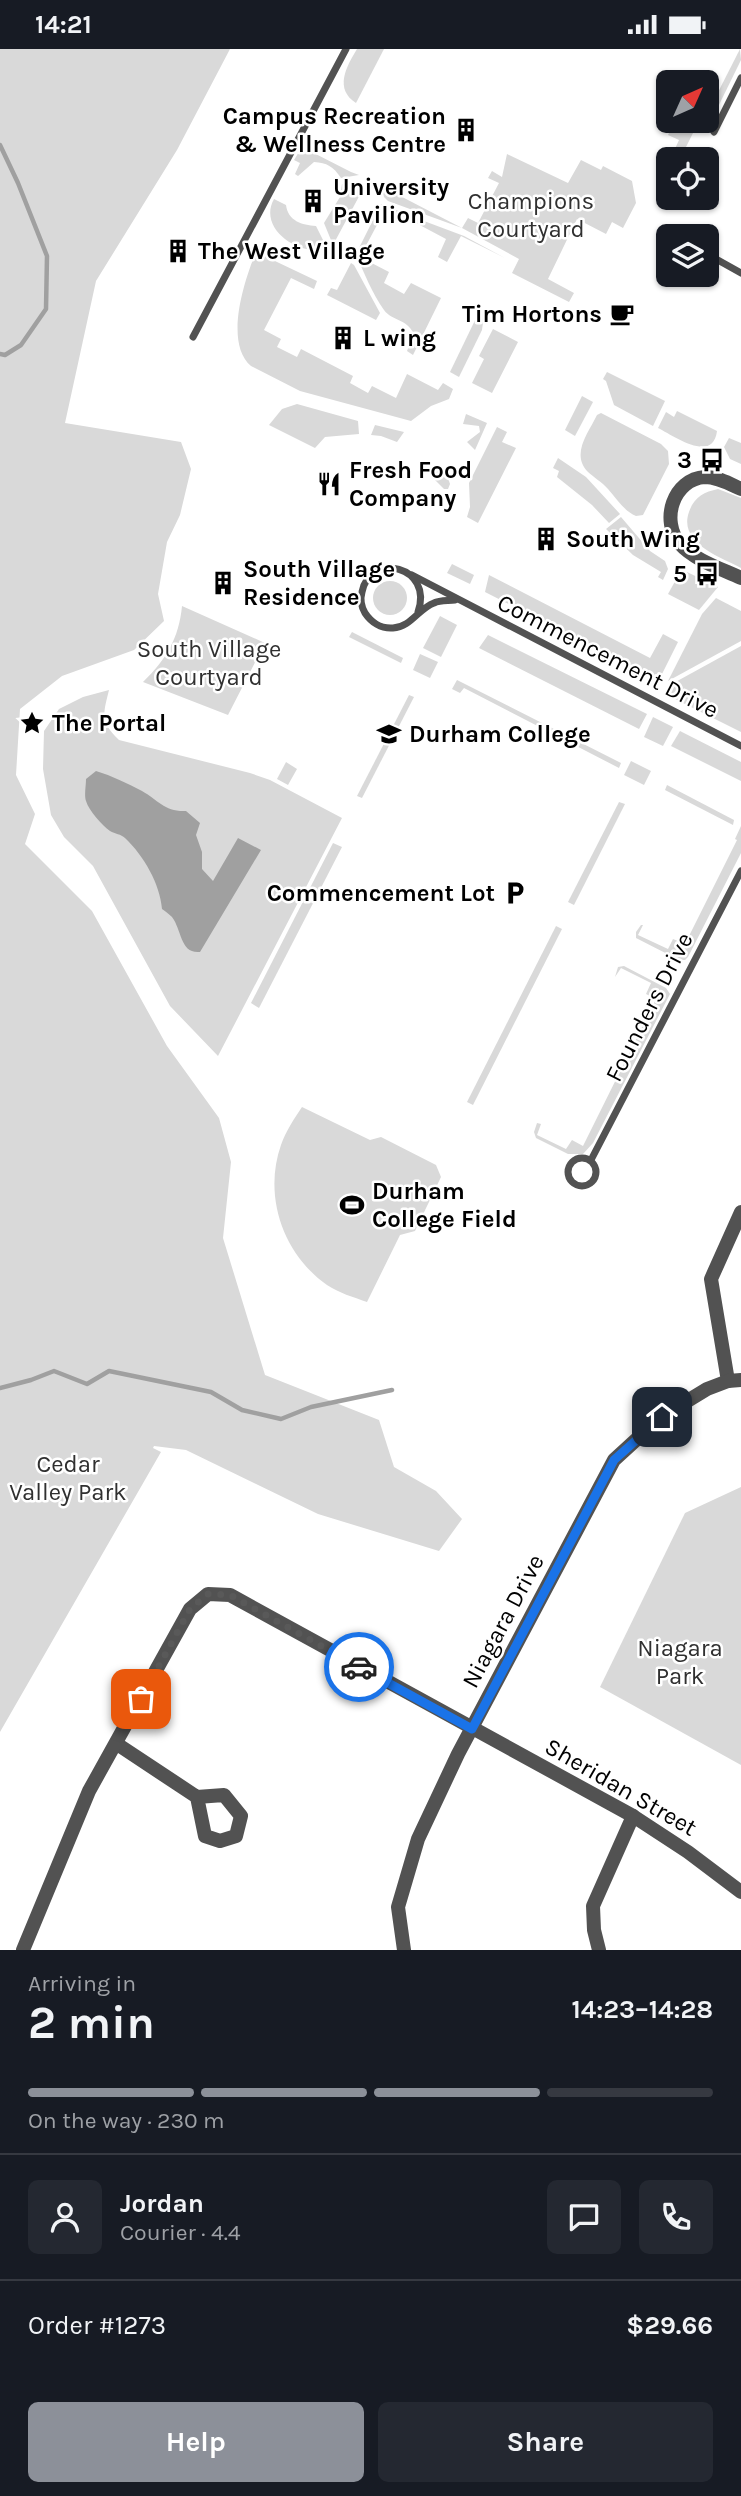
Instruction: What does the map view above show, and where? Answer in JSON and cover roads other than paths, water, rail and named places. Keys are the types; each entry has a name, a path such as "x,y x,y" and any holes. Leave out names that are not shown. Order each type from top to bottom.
{"street":[{"path":"741,489 713,478 693,479 676,495 670,519 677,541 686,550 741,578"},
{"path":"734,1380 710,1279 741,1212"},
{"name":"Niagara Drive","path":"404,1950 398,1907 418,1839 472,1729 614,1460 662,1417 707,1389 734,1380"},
{"name":"Sheridan Street","path":"23,1950 89,1791 190,1609 208,1594 230,1595 633,1816 688,1852 741,1892"},
{"path":"117,1744 197,1797"},
{"path":"600,1950 594,1930 593,1906 633,1816"}],"lane":[{"path":"193,337 346,49"},
{"path":"719,122 741,78"},
{"path":"719,260 741,272"},
{"name":"Commencement Drive","path":"458,600 434,603 418,612 412,620 394,628 375,623 362,608 363,588 375,572 394,568 412,575 741,746"},
{"path":"412,575 421,593 418,612"},
{"name":"Founders Drive","path":"591,1160 741,871"}],"waterway":[{"path":"0,145 47,256 46,309 21,345 5,355 0,354"},
{"path":"0,1388 54,1371 87,1384 109,1371 211,1392 242,1410 281,1419 311,1407 392,1390"}],"place":[{"name":"Campus Recreation & Wellness Centre","path":"466,130"},
{"name":"University Pavilion","path":"313,201"},
{"name":"The West Village","path":"178,251"},
{"name":"Tim Hortons","path":"622,314"},
{"name":"L wing","path":"343,338"},
{"name":"3","path":"712,460"},
{"name":"Fresh Food Company","path":"329,484"},
{"name":"South Wing","path":"546,539"},
{"name":"5","path":"707,574"},
{"name":"South Village Residence","path":"223,583"},
{"name":"The Portal","path":"32,723"},
{"name":"Durham College","path":"389,734"},
{"name":"Commencement Lot","path":"515,893"},
{"name":"Durham College Field","path":"352,1205"}],"park label":[{"name":"Champions Courtyard","path":"531,215"},
{"name":"South Village Courtyard","path":"209,663"},
{"name":"Cedar Valley Park","path":"68,1478"},
{"name":"Niagara Park","path":"680,1662"}]}
